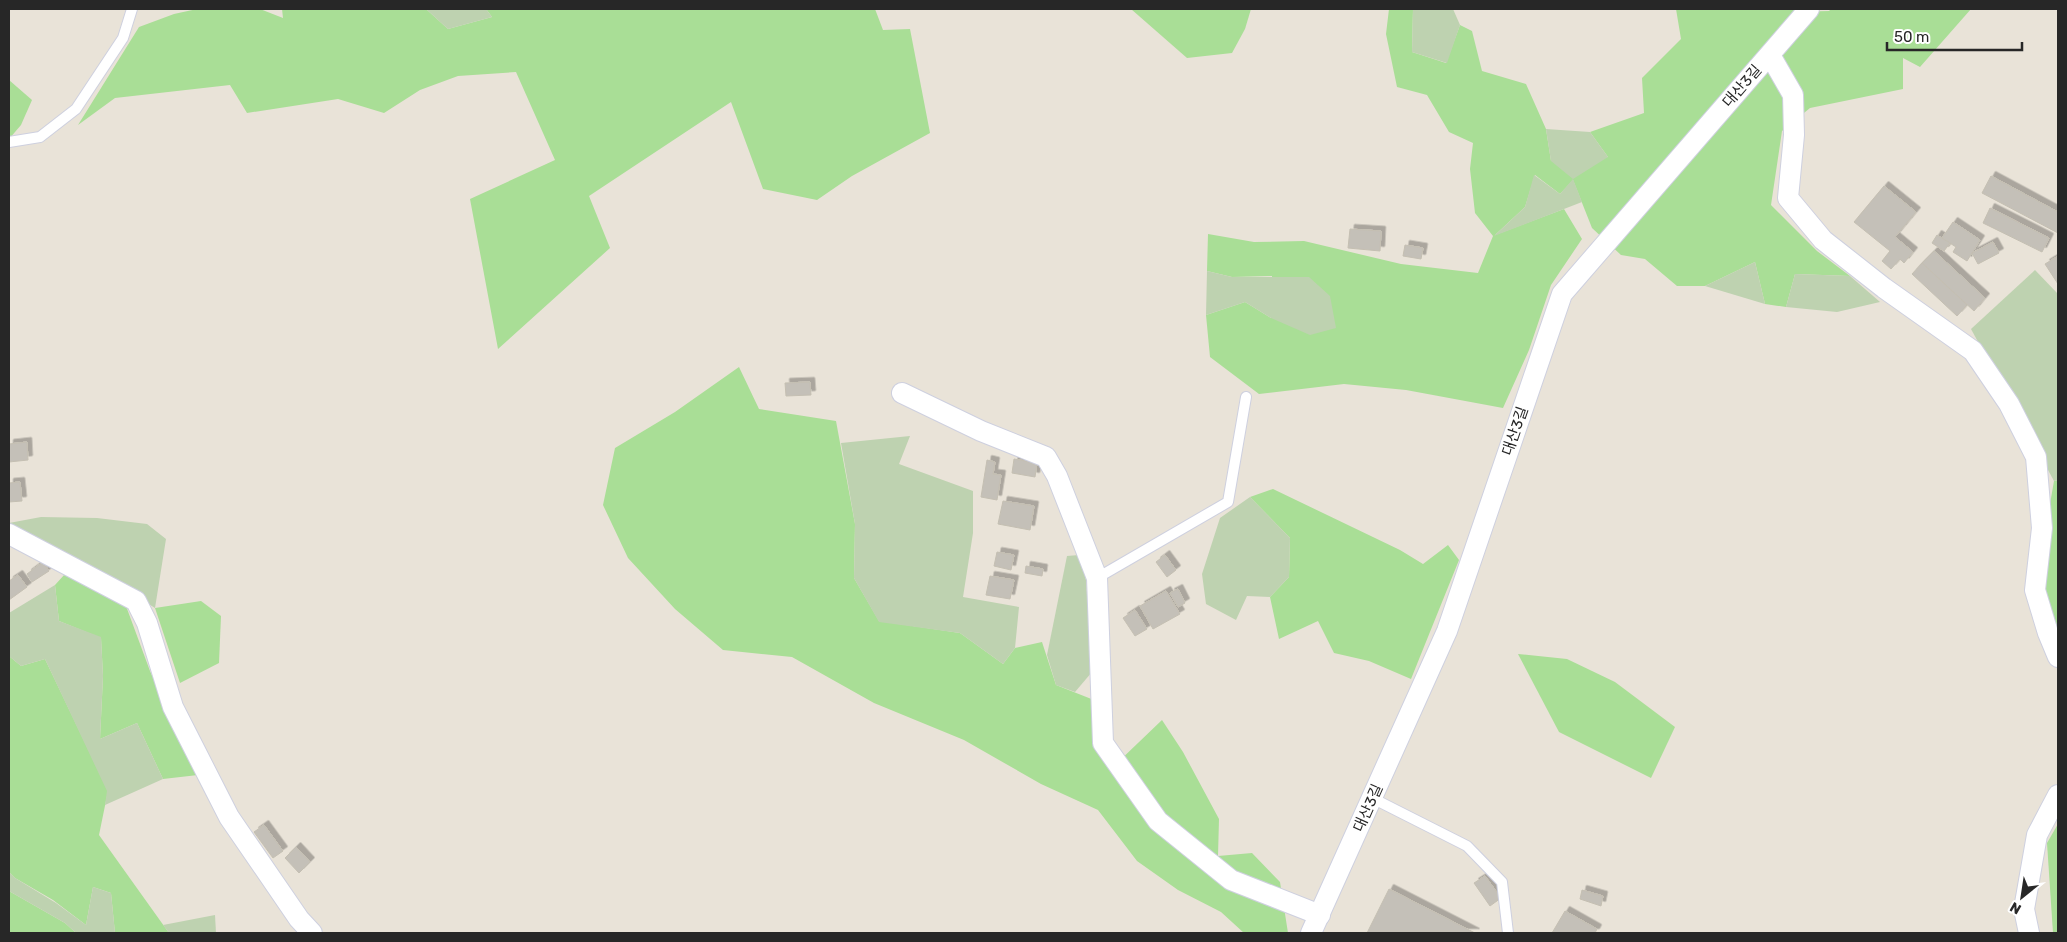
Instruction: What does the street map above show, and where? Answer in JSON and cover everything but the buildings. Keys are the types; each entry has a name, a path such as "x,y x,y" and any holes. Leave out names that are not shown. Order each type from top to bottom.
{"street":[{"name":"대산3길","path":"1311,933 1447,631 1562,294 1809,9"},
{"path":"1770,55 1793,95 1794,135 1788,198 1823,240 1884,288 1973,352 2009,404 2036,457 2042,528 2035,590 2048,633 2058,657"},
{"path":"902,393 981,431 1046,457 1057,476 1074,516 1097,578 1103,743 1158,821 1231,880 1320,915"},
{"path":"9,534 136,601 147,623 173,707 229,816 299,919 312,933"},
{"path":"2029,933 2024,909 2037,835 2058,794"}],"lane":[{"path":"9,142 40,137 76,108 123,38 132,9"},
{"path":"1097,578 1228,502 1246,397"},
{"path":"1372,798 1467,846 1502,882 1508,933"}],"green space":[{"path":"197,9 260,9 283,18 282,9 426,9 448,29 492,17 486,9 875,9 883,30 910,29 930,133 852,176 817,200 763,189 731,102 589,196 610,248 498,349 470,199 555,160 516,72 458,76 420,90 384,113 338,99 247,113 230,85 115,98 78,125 139,27 174,14"},
{"path":"426,9 486,9 492,17 448,29"},
{"path":"1131,9 1251,9 1245,29 1232,53 1187,58"},
{"path":"1389,9 1413,9 1412,52 1446,63 1460,25 1472,31 1482,71 1526,84 1546,129 1551,161 1608,157 1590,132 1644,113 1642,78 1681,39 1676,9 1798,9 1795,12 1829,11 1831,9 1971,9 1920,67 1903,58 1903,89 1810,108 1782,131 1771,205 1817,251 1850,276 1795,274 1786,307 1765,304 1755,262 1705,286 1677,286 1645,259 1621,255 1592,228 1573,180 1560,194 1535,175 1525,207 1495,235 1564,209 1582,239 1551,285 1529,350 1503,408 1406,390 1344,384 1259,394 1210,357 1206,315 1245,302 1271,318 1272,276 1232,277 1207,271 1208,234 1254,242 1304,241 1401,264 1478,273 1493,236 1475,213 1470,169 1473,143 1449,132 1427,95 1397,87 1386,34"},
{"path":"1413,9 1453,9 1460,25 1447,63 1412,52"},
{"path":"9,80 32,100 21,125 9,139"},
{"path":"1546,129 1590,132 1608,157 1573,179 1551,161"},
{"path":"1534,175 1560,194 1573,179 1582,202 1494,236 1525,207"},
{"path":"1755,262 1765,304 1705,286"},
{"path":"2035,270 2058,294 2058,480 2054,481 1971,329"},
{"path":"1207,271 1232,277 1309,277 1330,296 1336,328 1310,335 1271,318 1245,302 1206,315"},
{"path":"1795,274 1850,276 1880,302 1837,312 1786,307"},
{"path":"739,367 759,409 836,421 855,524 854,578 879,621 960,633 1003,664 1015,648 1042,642 1056,685 1099,702 1114,766 1162,720 1183,752 1219,819 1218,856 1252,853 1280,882 1288,933 1244,933 1221,912 1178,890 1137,861 1098,810 1041,784 964,740 874,703 792,657 723,650 675,609 628,558 603,505 615,448 675,412"},
{"path":"910,436 899,464 973,491 973,533 963,597 1019,607 1015,648 1003,664 960,633 879,622 854,578 855,524 841,443"},
{"path":"2058,480 2058,640 2035,590 2054,481"},
{"path":"1273,489 1400,550 1423,564 1448,545 1459,560 1411,679 1369,661 1334,653 1318,621 1279,639 1270,597 1289,577 1290,538 1250,497"},
{"path":"1250,497 1290,538 1289,577 1270,597 1247,596 1236,620 1206,604 1202,574 1220,518"},
{"path":"41,517 97,518 147,524 166,539 155,608 93,569 9,526 9,523"},
{"path":"1079,555 1086,580 1092,672 1075,692 1056,685 1047,655 1067,556"},
{"path":"65,574 126,606 150,671 198,775 163,779 137,723 100,739 103,676 101,638 59,621 55,585"},
{"path":"55,585 59,621 101,637 103,676 100,739 137,723 163,779 105,805 107,791 45,659 21,666 9,656 9,613"},
{"path":"201,601 221,616 219,663 180,683 155,608"},
{"path":"1518,654 1567,659 1615,682 1675,727 1651,778 1559,732"},
{"path":"9,656 21,666 45,659 108,791 99,835 169,933 115,933 111,893 93,887 86,925 53,900 15,878 9,872"},
{"path":"2058,824 2058,933 2053,933 2047,843"},
{"path":"9,872 15,878 56,903 86,925 93,887 111,893 115,933 76,933 65,923 9,891"},
{"path":"9,891 65,923 76,933 9,933"},
{"path":"215,915 216,933 169,933 163,925"}]}
